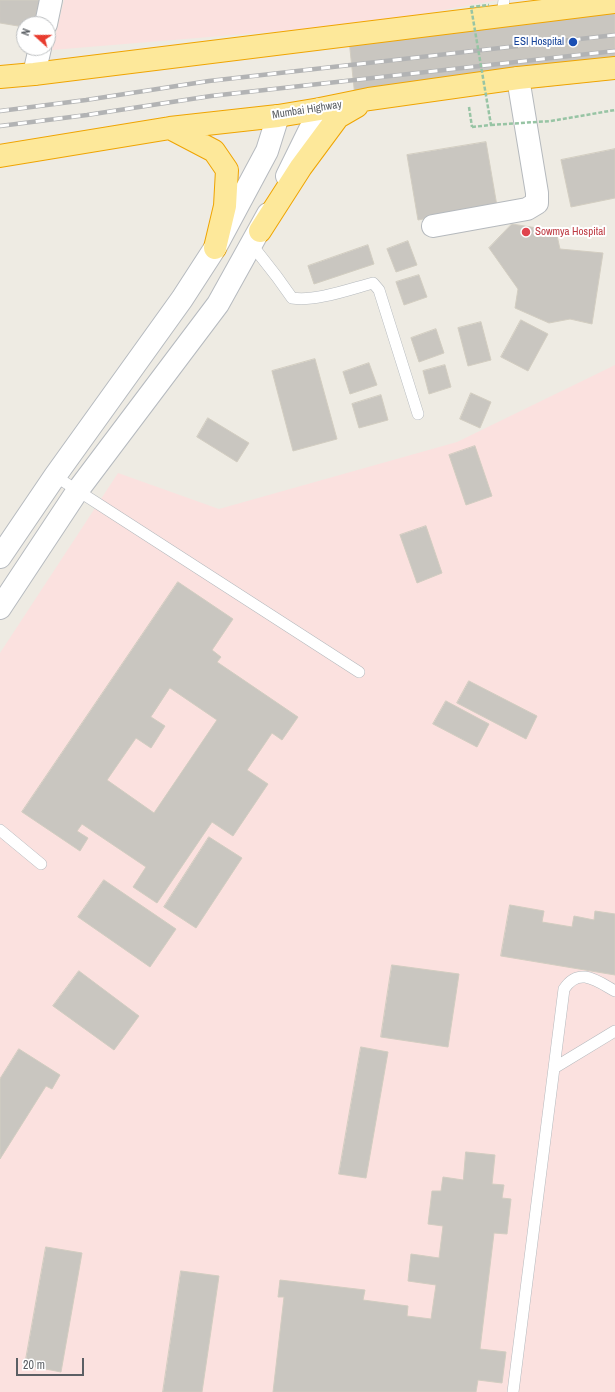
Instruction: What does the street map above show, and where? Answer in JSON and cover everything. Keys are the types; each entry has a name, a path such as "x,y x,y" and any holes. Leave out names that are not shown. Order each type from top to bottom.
{"highway":[{"path":"0,77 34,74 498,7 615,2"},
{"name":"Mumbai Highway","path":"0,156 170,128 278,116 369,99 518,78 615,68"},
{"path":"256,238 302,167 338,117 369,99"},
{"path":"170,128 214,151 227,170 225,206 215,248"}],"main road":[{"path":"48,16 51,0"},
{"path":"34,74 38,56"},
{"path":"433,226 527,209 537,204 537,193 518,78"},
{"path":"0,608 78,490 218,304 256,238 320,109"},
{"path":"0,557 55,476 182,299 215,248 267,151 278,116"}],"lane":[{"path":"256,238 277,276 292,298 301,300 315,298 373,283 379,290 418,414"},
{"path":"55,476 360,672"},
{"path":"0,830 41,864"},
{"path":"513,1392 564,989 569,981 577,977 586,976 615,991"},
{"path":"554,1068 615,1031"}],"path":[{"path":"491,125 471,7 498,7"},
{"path":"472,127 551,121 615,110"}],"shaded area":[{"path":"64,0 498,0 367,24 56,50 56,33"},
{"path":"615,365 615,1392 0,1392 0,653 118,473 219,509 457,442"}],"building":[{"path":"0,0 41,0 38,16 16,16 16,26 0,23"},
{"path":"615,1 615,79 356,107 348,30"},
{"path":"486,142 497,206 418,220 407,155"},
{"path":"615,149 615,198 571,207 561,160"},
{"path":"512,224 556,231 560,249 603,253 592,324 570,319 549,323 515,308 518,289 489,248"},
{"path":"408,241 417,265 396,272 387,249"},
{"path":"368,245 374,264 314,284 308,266"},
{"path":"419,275 427,297 404,305 396,282"},
{"path":"521,320 548,334 528,371 501,357"},
{"path":"481,322 491,360 468,366 458,328"},
{"path":"436,329 444,353 419,362 411,338"},
{"path":"315,359 337,439 293,451 272,371"},
{"path":"369,363 377,385 350,394 343,372"},
{"path":"445,365 451,387 429,394 423,371"},
{"path":"471,393 491,402 480,428 460,419"},
{"path":"381,395 388,420 359,428 352,404"},
{"path":"208,418 249,443 237,462 197,437"},
{"path":"475,446 492,496 466,505 449,455"},
{"path":"426,526 442,573 417,583 400,535"},
{"path":"178,582 233,619 212,650 221,657 217,662 298,717 282,740 272,733 247,770 268,784 233,836 212,822 157,903 133,887 146,867 82,824 77,831 88,838 80,851 22,812","holes":["170,688 217,720 154,813 107,780 136,738 151,748 165,726 151,717"]},
{"path":"469,681 537,716 526,739 457,703"},
{"path":"446,701 489,724 477,747 433,724"},
{"path":"209,837 242,858 196,928 164,907"},
{"path":"104,880 176,929 150,967 78,917"},
{"path":"510,905 544,911 542,922 572,927 574,916 594,920 595,911 615,914 615,975 501,956"},
{"path":"392,965 459,974 448,1047 381,1037"},
{"path":"79,971 139,1016 114,1050 53,1006"},
{"path":"361,1047 388,1052 366,1178 339,1174"},
{"path":"19,1049 60,1075 52,1089 46,1086 0,1159 0,1079"},
{"path":"466,1152 495,1155 492,1184 504,1185 502,1198 511,1199 507,1234 494,1233 480,1349 506,1352 502,1383 478,1380 476,1392 273,1392 284,1297 278,1297 280,1280 365,1290 363,1300 408,1306 407,1316 431,1319 436,1285 408,1281 411,1254 439,1258 443,1226 428,1224 432,1191 441,1191 443,1177 463,1180"},
{"path":"46,1247 82,1253 61,1372 25,1365"},
{"path":"181,1271 219,1276 202,1392 163,1392"}],"railway":[{"path":"0,111 86,100 209,81 615,35"},
{"path":"0,126 87,115 211,96 615,51"}],"place":[{"name":"ESI Hospital","path":"573,42"},
{"name":"Sowmya Hospital","path":"526,232"}]}
